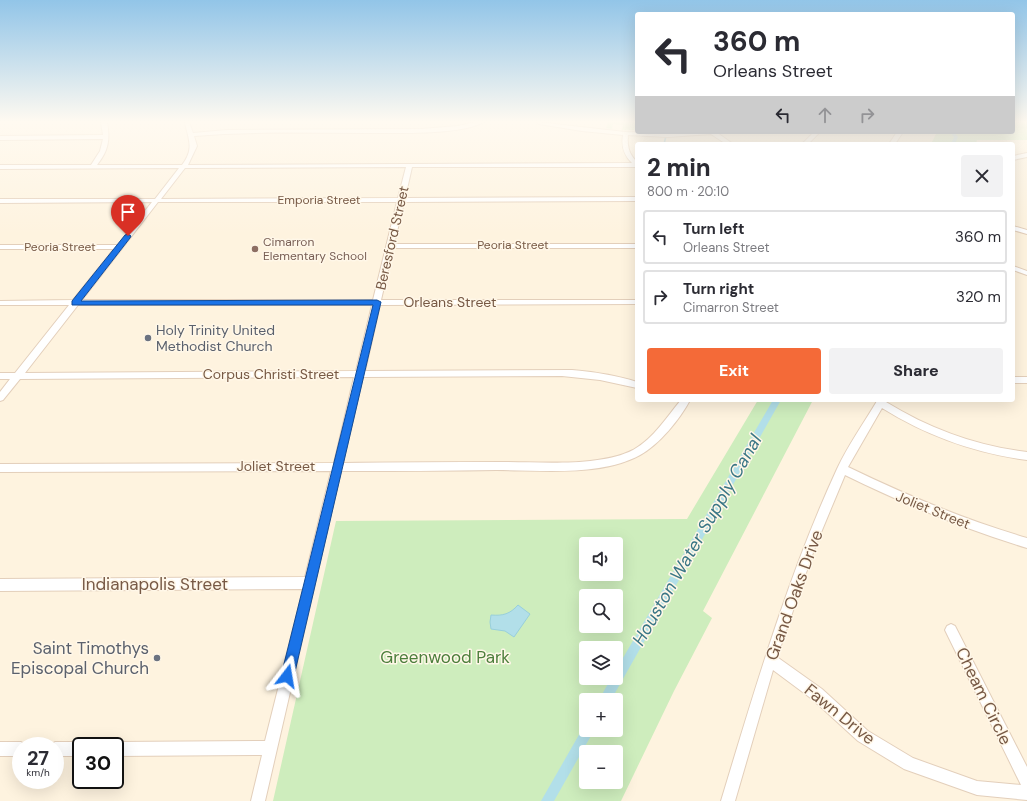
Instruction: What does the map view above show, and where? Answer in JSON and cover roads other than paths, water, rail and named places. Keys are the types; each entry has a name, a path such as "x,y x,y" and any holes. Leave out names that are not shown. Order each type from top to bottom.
{"street":[{"path":"92,167 98,159"},
{"path":"0,398 188,159"},
{"path":"0,167 635,165"},
{"name":"Beresford Street","path":"258,801 409,166"},
{"name":"Emporia Street","path":"0,201 635,199"},
{"path":"1015,229 1027,232"},
{"name":"Peoria Street","path":"390,246 635,246"},
{"name":"Peoria Street","path":"0,247 120,247"},
{"path":"1015,269 1027,273"},
{"name":"Orleans Street","path":"0,303 635,302"},
{"name":"Corpus Christi Street","path":"0,376 582,373 619,379 635,384"},
{"path":"1015,380 1027,380"},
{"name":"Joliet Street","path":"0,468 568,466 599,463 623,458 646,447 657,436 680,402"},
{"path":"881,402 913,423 966,444 1012,455 1027,456"},
{"name":"Grand Oaks Drive","path":"728,801 770,660 810,547 842,469 881,402"},
{"name":"Joliet Street","path":"842,469 900,498 944,516 985,531 1027,543"},
{"name":"Indianapolis Street","path":"0,585 310,583"},
{"name":"Cheam Circle","path":"951,630 1027,782"},
{"name":"Fawn Drive","path":"770,660 817,694 862,736 910,764 977,788 1027,793"},
{"path":"124,748 270,748"},
{"path":"0,749 12,749"}],"water":[{"path":"518,605 530,614 514,637 505,631 491,629 491,615 506,614"}],"waterway":[{"name":"Houston Water Supply Canal","path":"609,693 776,402"},
{"name":"Houston Water Supply Canal","path":"547,801 584,737"}],"place":[{"name":"Cimarron Elementary School","path":"255,249"},
{"name":"Holy Trinity United Methodist Church","path":"148,338"},
{"name":"Saint Timothys Episcopal Church","path":"157,658"}],"park label":[{"name":"Greenwood Park","path":"445,657"}]}
